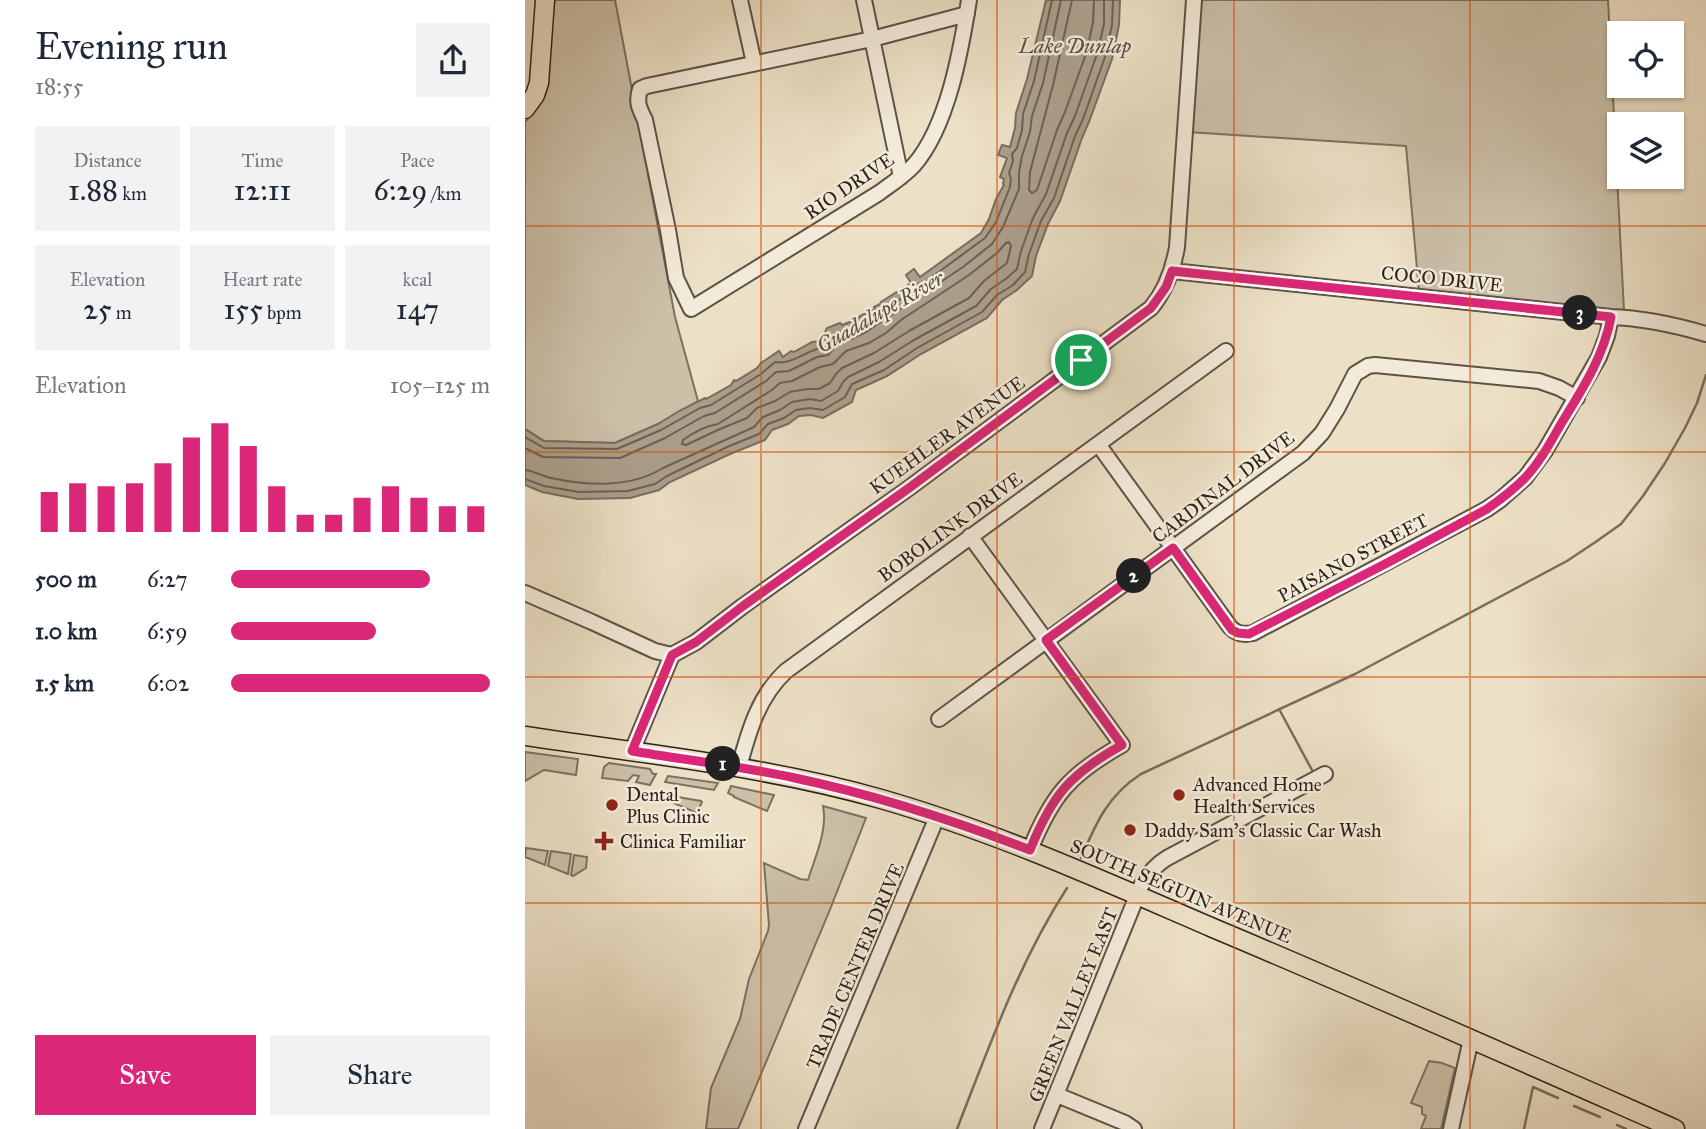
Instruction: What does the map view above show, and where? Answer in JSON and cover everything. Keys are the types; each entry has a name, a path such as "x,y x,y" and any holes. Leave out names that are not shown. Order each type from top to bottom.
{"main road":[{"path":"525,109 535,95 538,83 545,0"},
{"name":"SOUTH SEGUIN AVENUE","path":"525,736 739,767 840,788 937,817 1030,850 1138,895 1675,1129"}],"street":[{"path":"740,0 754,64 872,39 968,7"},
{"path":"864,0 901,177"},
{"name":"KUEHLER AVENUE","path":"672,655 696,642 909,488 1151,308 1166,287 1177,247 1194,0"},
{"name":"RIO DRIVE","path":"754,64 647,86 640,89 637,98 645,120 675,278 691,309 879,192 916,163 941,114 960,55 968,7"},
{"name":"COCO DRIVE","path":"1172,271 1632,317 1706,334"},
{"name":"PAISANO STREET","path":"1098,444 1232,630 1241,634 1253,633 1500,500 1534,468 1577,398 1599,357 1611,317"},
{"name":"BOBOLINK DRIVE","path":"739,767 755,714 768,691 793,665 1226,351"},
{"name":"CARDINAL DRIVE","path":"939,719 1303,453 1322,433 1355,374 1368,366 1539,382 1559,388 1577,398"},
{"path":"970,537 1122,745 1084,768 1063,788 1046,813 1030,850"},
{"path":"525,593 672,655 632,751"},
{"name":"GREEN VALLEY EAST","path":"1042,1129 1138,895 1150,872 1167,858 1325,774"},
{"name":"TRADE CENTER DRIVE","path":"806,1129 937,817"},
{"path":"1451,1129 1471,1039"},
{"path":"1057,1095 1134,1129"}],"shaded area":[{"path":"553,0 615,0 675,317 698,401 658,424 615,443 544,441 525,429 525,122 539,106 547,90"},
{"path":"1199,0 1608,0 1607,98 1613,98 1614,112 1607,112 1607,189 1618,189 1624,311 1419,291 1406,146 1188,132"},
{"path":"525,752 578,759 576,775 544,770 525,781"},
{"path":"609,763 650,769 656,774 650,785 636,782 639,776 633,775 628,781 602,778 604,767"},
{"path":"668,776 718,783 714,790 665,782"},
{"path":"731,786 774,795 767,811 728,793"},
{"path":"660,794 702,802 697,813 659,797"},
{"path":"823,806 866,818 738,1129 706,1129 711,1088 740,1019 749,979 768,931 764,863 808,880 822,834"},
{"path":"526,848 548,851 545,865 525,857"},
{"path":"551,851 571,854 568,874 548,866"},
{"path":"574,855 587,857 586,868 573,876 571,875"},
{"path":"1429,1061 1455,1068 1441,1129 1421,1129 1426,1116 1422,1114 1422,1107 1411,1103"}],"water":[{"name":"Lake Dunlap","path":"1046,0 1120,0 1119,25 1112,59 1060,201 1036,256 1032,276 1002,300 987,318 887,376 856,390 852,402 823,418 799,416 772,430 765,440 670,482 659,490 630,498 578,499 542,492 525,485 525,429 544,441 615,443 658,424 731,385 734,380 757,368 779,351 783,357 812,342 821,341 827,328 858,319 911,283 906,275 914,269 920,277 981,233 1004,185 1004,179 1000,177 1007,158 998,155 1002,145 1010,147 1016,113"}],"waterway":[{"path":"1081,858 1111,801 1141,774 1355,674 1567,561 1621,524 1643,496 1685,428 1706,375"},
{"path":"1279,709 1312,770"},
{"path":"957,1129 1020,975 1067,888"},
{"path":"1524,1129 1533,1087 1558,1098"},
{"path":"1574,1106 1600,1117"},
{"path":"1617,1125 1626,1129"}],"place":[{"name":"Advanced Home Health Services","path":"1179,795"},
{"name":"Dental Plus Clinic","path":"612,805"},
{"name":"Daddy Sam's Classic Car Wash","path":"1130,830"},
{"name":"Clinica Familiar","path":"604,841"}],"route":[{"path":"1172,271 1611,317 1599,357 1545,451 1525,478 1487,509 1253,633 1245,635 1232,630 1173,548 1046,640 1122,745 1084,768 1063,788 1046,813 1030,850 937,817 840,788 739,767 632,751 672,655 696,642 1081,360 1151,308 1166,287 1172,271"}],"water label":[{"name":"Guadalupe River","path":"880,312"}]}
